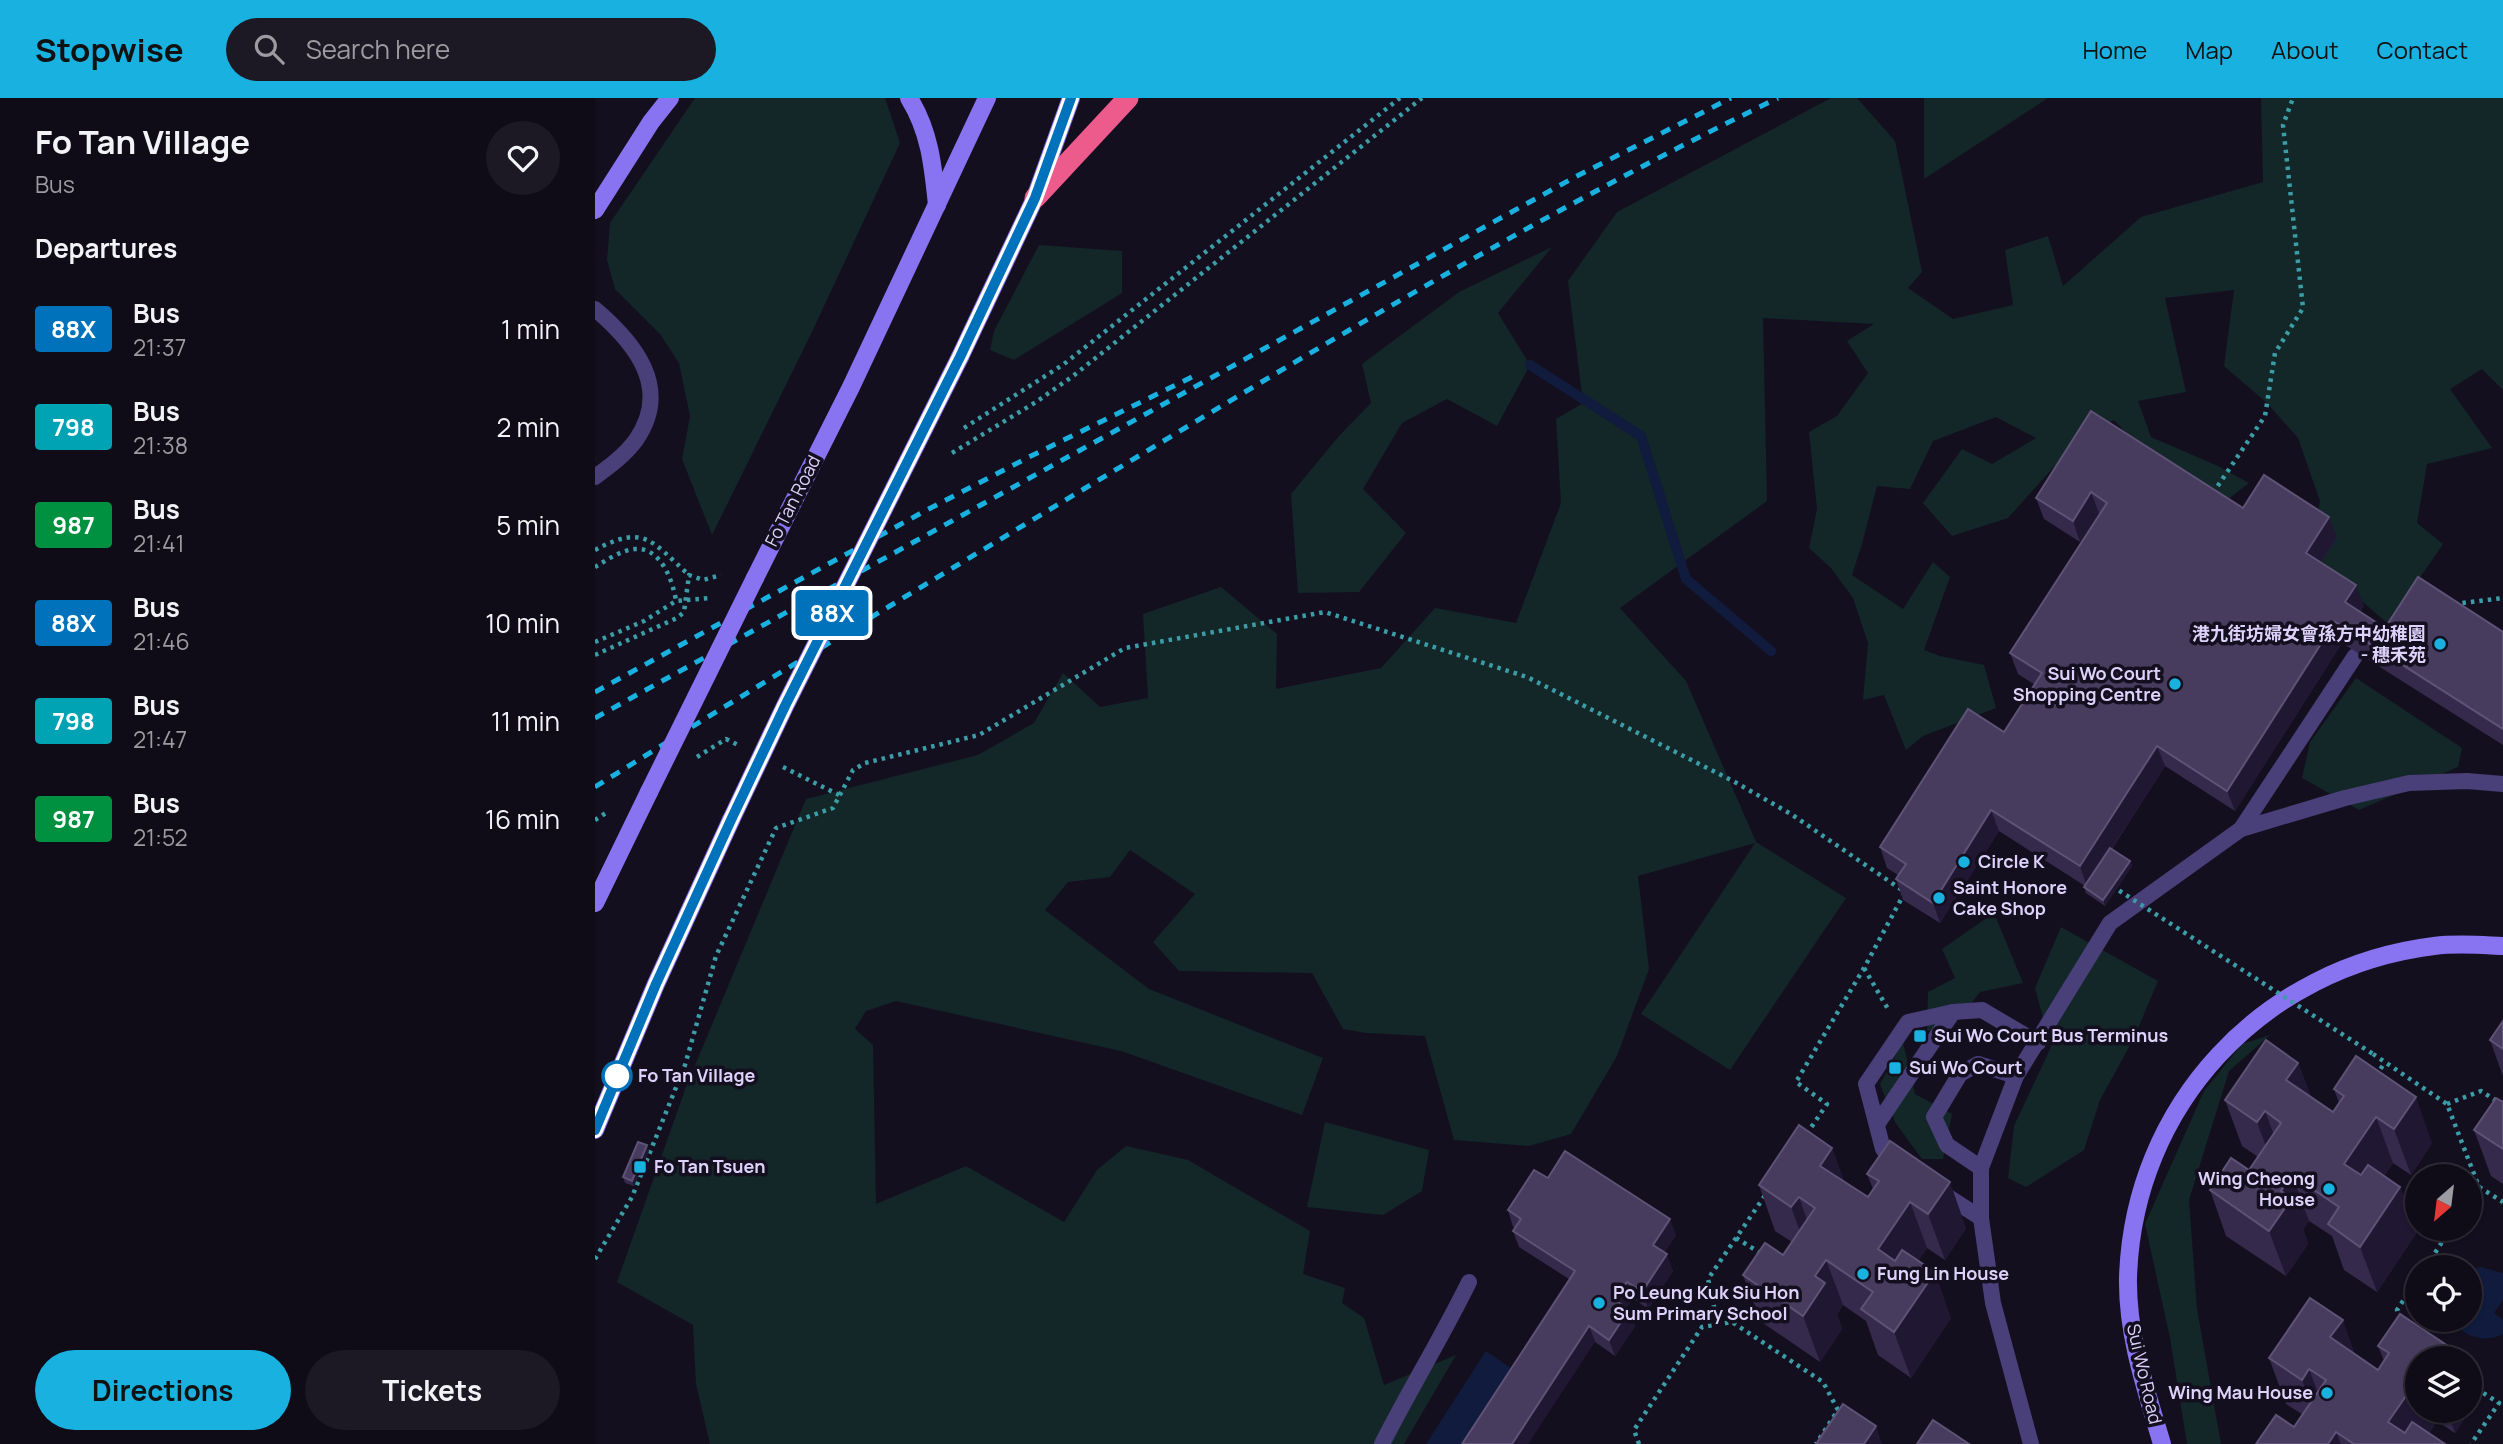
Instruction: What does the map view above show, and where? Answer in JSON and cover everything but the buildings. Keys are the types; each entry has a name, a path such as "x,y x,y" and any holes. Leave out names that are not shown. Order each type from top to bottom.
{"highway":[{"path":"1035,198 1128,98"}],"main road":[{"path":"595,210 651,122 670,98"},
{"path":"909,98 920,116 930,147 937,205"},
{"name":"Fo Tan Road","path":"595,903 851,387 987,98"},
{"path":"595,1130 656,984 731,820 785,706 960,357 1035,198 1071,98"},
{"name":"Sui Wo Road","path":"2162,1444 2135,1345 2128,1281 2130,1248 2143,1184 2174,1114 2193,1084 2241,1033 2295,992 2327,976 2362,962 2423,947 2475,944 2503,946"}],"lane":[{"path":"595,309 624,335 636,350 647,375 650,400 648,415 635,441 618,460 595,477"},
{"path":"2241,829 2355,656"},
{"path":"2031,1444 1993,1303 1981,1218 1981,1168 2017,1076 2110,923 2241,829 2346,798 2409,783 2467,781 2503,784"},
{"path":"1981,1218 1900,1168 1883,1149 1867,1084 1908,1022 1953,1012 1982,1010 2038,1043"},
{"path":"1878,1124 1953,1012"},
{"path":"1981,1168 1947,1145 1934,1117 1960,1074 1978,1063 2017,1076"},
{"path":"1382,1444 1469,1282"}],"path":[{"path":"964,428 1064,365 1400,98"},
{"path":"952,453 1073,376 1422,98"},
{"path":"2207,501 2266,416 2275,353 2303,308 2283,125 2294,98"},
{"path":"595,551 623,537 641,537 650,540 689,575 703,580 721,575"},
{"path":"595,566 618,554 641,549 654,556 669,574 676,601"},
{"path":"595,655 677,618 684,612 689,575"},
{"path":"595,642 644,621 676,601 710,598"},
{"path":"2450,605 2503,598"},
{"path":"595,1259 632,1197 685,1065 716,956 776,828 833,808 853,770 866,763 979,735 1125,648 1325,612 1527,677 1733,781 1791,814 1905,892 1864,968 1796,1082 1827,1104 1799,1146"},
{"path":"2104,881 2447,1104 2470,1164"},
{"path":"1864,968 1902,1031"},
{"path":"2370,1085 2385,1062"},
{"path":"2447,1104 2481,1091 2503,1105"},
{"path":"2482,1189 2503,1202"},
{"path":"1718,1325 1708,1279 1767,1192"},
{"path":"1736,1238 1765,1256"},
{"path":"2401,1321 2397,1310 2405,1298"},
{"path":"1639,1444 1634,1430 1702,1327 1732,1322 1823,1382 1838,1410 1816,1444"},
{"path":"2471,1444 2499,1403 2482,1392"}],"green space":[{"path":"695,98 885,98 900,143 811,334 712,535 682,459 690,416 679,363 660,334 615,289 607,260 610,223"},
{"path":"1831,98 1857,98 1895,141 1922,272 1908,288 1953,319 2013,305 2005,250 2048,236 2063,286 2141,217 2263,182 2261,98 2503,98 2503,390 2482,369 2450,389 2492,448 2427,464 2417,523 2443,544 2388,624 2309,555 2320,501 2298,438 2267,403 2224,366 2234,290 2165,298 2186,392 2138,401 2151,437 2218,466 2249,483 2204,518 2114,420 2079,439 2008,518 1952,536 1923,503 1962,449 1992,464 2036,438 1996,417 1933,441 1910,489 1877,486 1852,575 1903,609 1933,562 1950,577 1924,650 1984,665 1996,708 1923,736 1906,750 1884,695 1863,700 1868,643 1853,598 1831,568 1809,548 1817,509 1809,432 1837,416 1868,373 1847,341 1874,324 1763,318 1767,501 1620,608 1686,681 1756,842 1846,898 1730,1070 1641,1014 1755,843 1638,876 1649,969 1617,1056 1571,1134 1529,1146 1454,1140 1425,1036 1343,1029 1312,973 1179,971 1153,942 1195,894 1130,850 1110,877 1068,882 1045,910 1149,989 1323,1058 1302,1115 1121,1051 896,1001 866,1011 855,1029 873,1045 876,1204 966,1166 1064,1222 1097,1170 1126,1146 1188,1160 1310,1231 1303,1274 1345,1288 1342,1303 1364,1318 1384,1385 1456,1355 1404,1444 710,1444 696,1384 693,1325 617,1282 686,1087 806,799 978,755 1034,723 1063,673 1100,707 1148,698 1143,614 1221,587 1277,634 1276,689 1381,668 1435,608 1516,623 1561,503 1556,419 1583,403 1568,281 1617,212"},
{"path":"1924,98 2048,98 1924,179"},
{"path":"1039,245 1122,251 1122,293 1014,360 990,350 994,331"},
{"path":"1552,247 1498,313 1530,365 1497,426 1447,399 1402,423 1363,489 1406,533 1359,592 1298,593 1291,494 1339,436 1371,403 1362,364 1459,292"},
{"path":"2356,678 2462,748 2458,767 2359,810 2302,778 2310,742"},
{"path":"1994,913 2023,983 1980,992 1952,1028 1927,1031 1928,992 1955,978 1942,949"},
{"path":"2061,927 2158,981 2134,1038 2100,1100 2084,1150 2026,1187 2008,1178 2014,1126 2051,1047 2035,988"},
{"path":"2270,1035 2229,1071 2189,1200 2197,1309 2221,1444 2187,1444 2170,1338 2145,1224 2204,1091 2242,1044"},
{"path":"1903,1042 1915,1094 1952,1114 1943,1159 1922,1159 1895,1122 1880,1084"},
{"path":"1325,1122 1429,1150 1422,1191 1383,1215 1307,1207"}],"water":[{"path":"2482,1268 2503,1273 2503,1300 2494,1313 2503,1320 2503,1334 2481,1338 2465,1332 2482,1332"},
{"path":"1486,1351 1511,1368 1462,1444 1426,1444"}],"waterway":[{"path":"1530,365 1641,436 1686,579 1771,651"}],"railway":[{"path":"595,718 1575,177 1731,98"},
{"path":"595,787 936,578 1377,314 1535,224 1778,98"},
{"path":"595,692 923,512 1192,377"}],"bus line":[{"name":"88X","path":"595,1130 656,984 731,820 785,706 960,357 1035,198 1071,98"}],"place":[{"name":"港九街坊婦女會孫方中幼稚園 - 穗禾苑","path":"2440,644"},
{"name":"Sui Wo Court Shopping Centre","path":"2175,684"},
{"name":"Circle K","path":"1964,862"},
{"name":"Saint Honore Cake Shop","path":"1939,898"},
{"name":"Sui Wo Court Bus Terminus","path":"1920,1036"},
{"name":"Sui Wo Court","path":"1895,1068"},
{"name":"Fo Tan Village","path":"617,1076"},
{"name":"Fo Tan Tsuen","path":"640,1167"},
{"name":"Wing Cheong House","path":"2329,1189"},
{"name":"Fung Lin House","path":"1863,1274"},
{"name":"Po Leung Kuk Siu Hon Sum Primary School","path":"1599,1303"},
{"name":"Wing Mau House","path":"2327,1393"}]}
